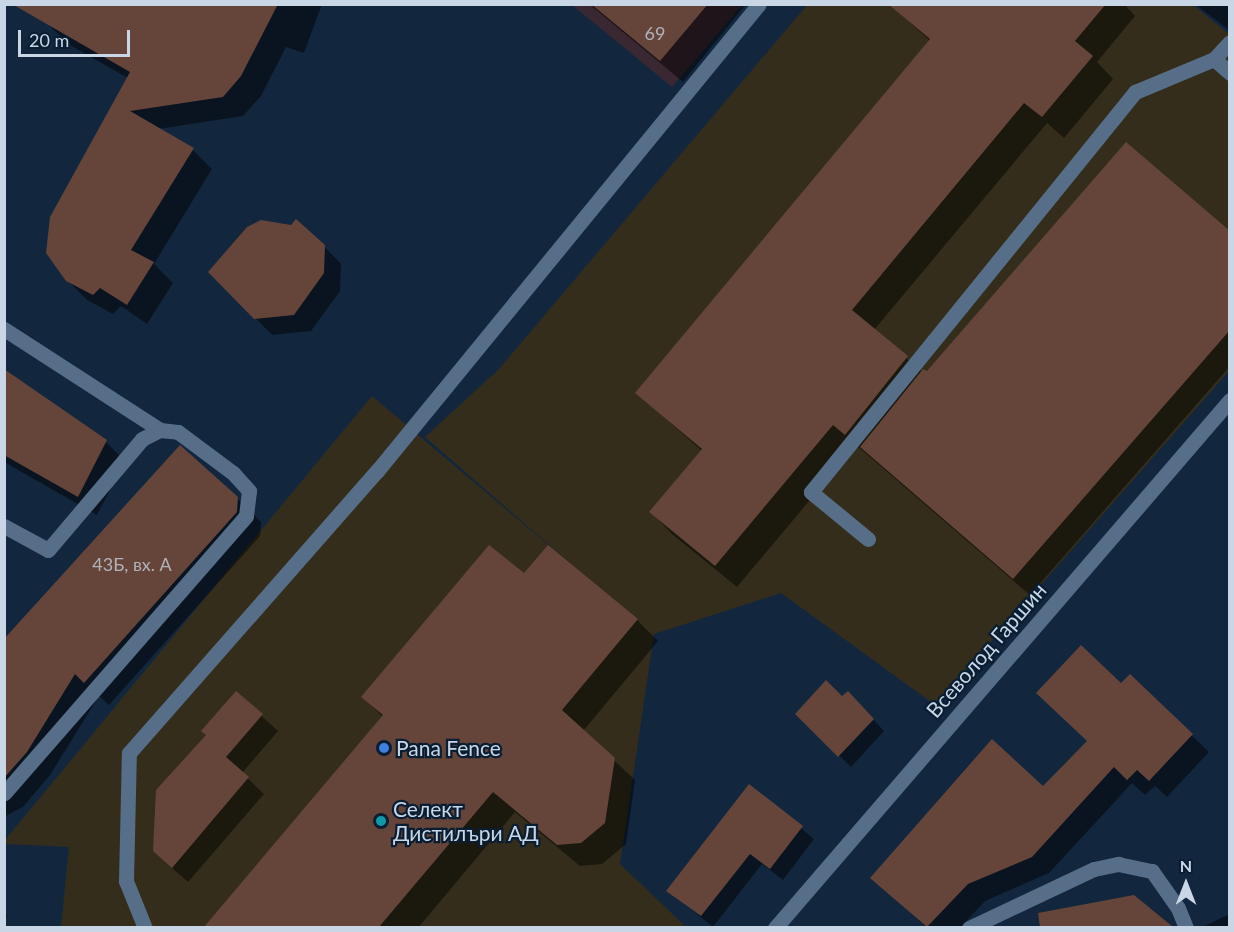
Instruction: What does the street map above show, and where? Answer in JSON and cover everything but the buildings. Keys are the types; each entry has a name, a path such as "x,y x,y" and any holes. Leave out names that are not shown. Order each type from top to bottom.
{"street":[{"path":"145,927 126,882 129,753 376,471 759,4"},
{"path":"868,539 811,492 1134,92 1214,59 1230,42"},
{"path":"1214,59 1230,73"},
{"path":"4,328 160,430 178,432 233,473 249,491 246,516 4,794"},
{"name":"Всеволод Гаршин","path":"775,927 1230,400"},
{"path":"4,526 48,550 142,439 160,430"},
{"path":"969,927 1094,869 1118,864 1152,871 1178,908 1186,927"}],"shaded area":[{"path":"572,5 742,5 672,87"},
{"path":"807,5 1193,5 1229,34 1229,371 935,705 781,593 654,634 620,864 686,927 61,927 69,847 5,844 5,840 372,396 579,571 425,437 499,369"}],"place":[{"name":"Pana Fence","path":"384,748"},
{"name":"Селект Дистилъри АД","path":"381,821"}]}
